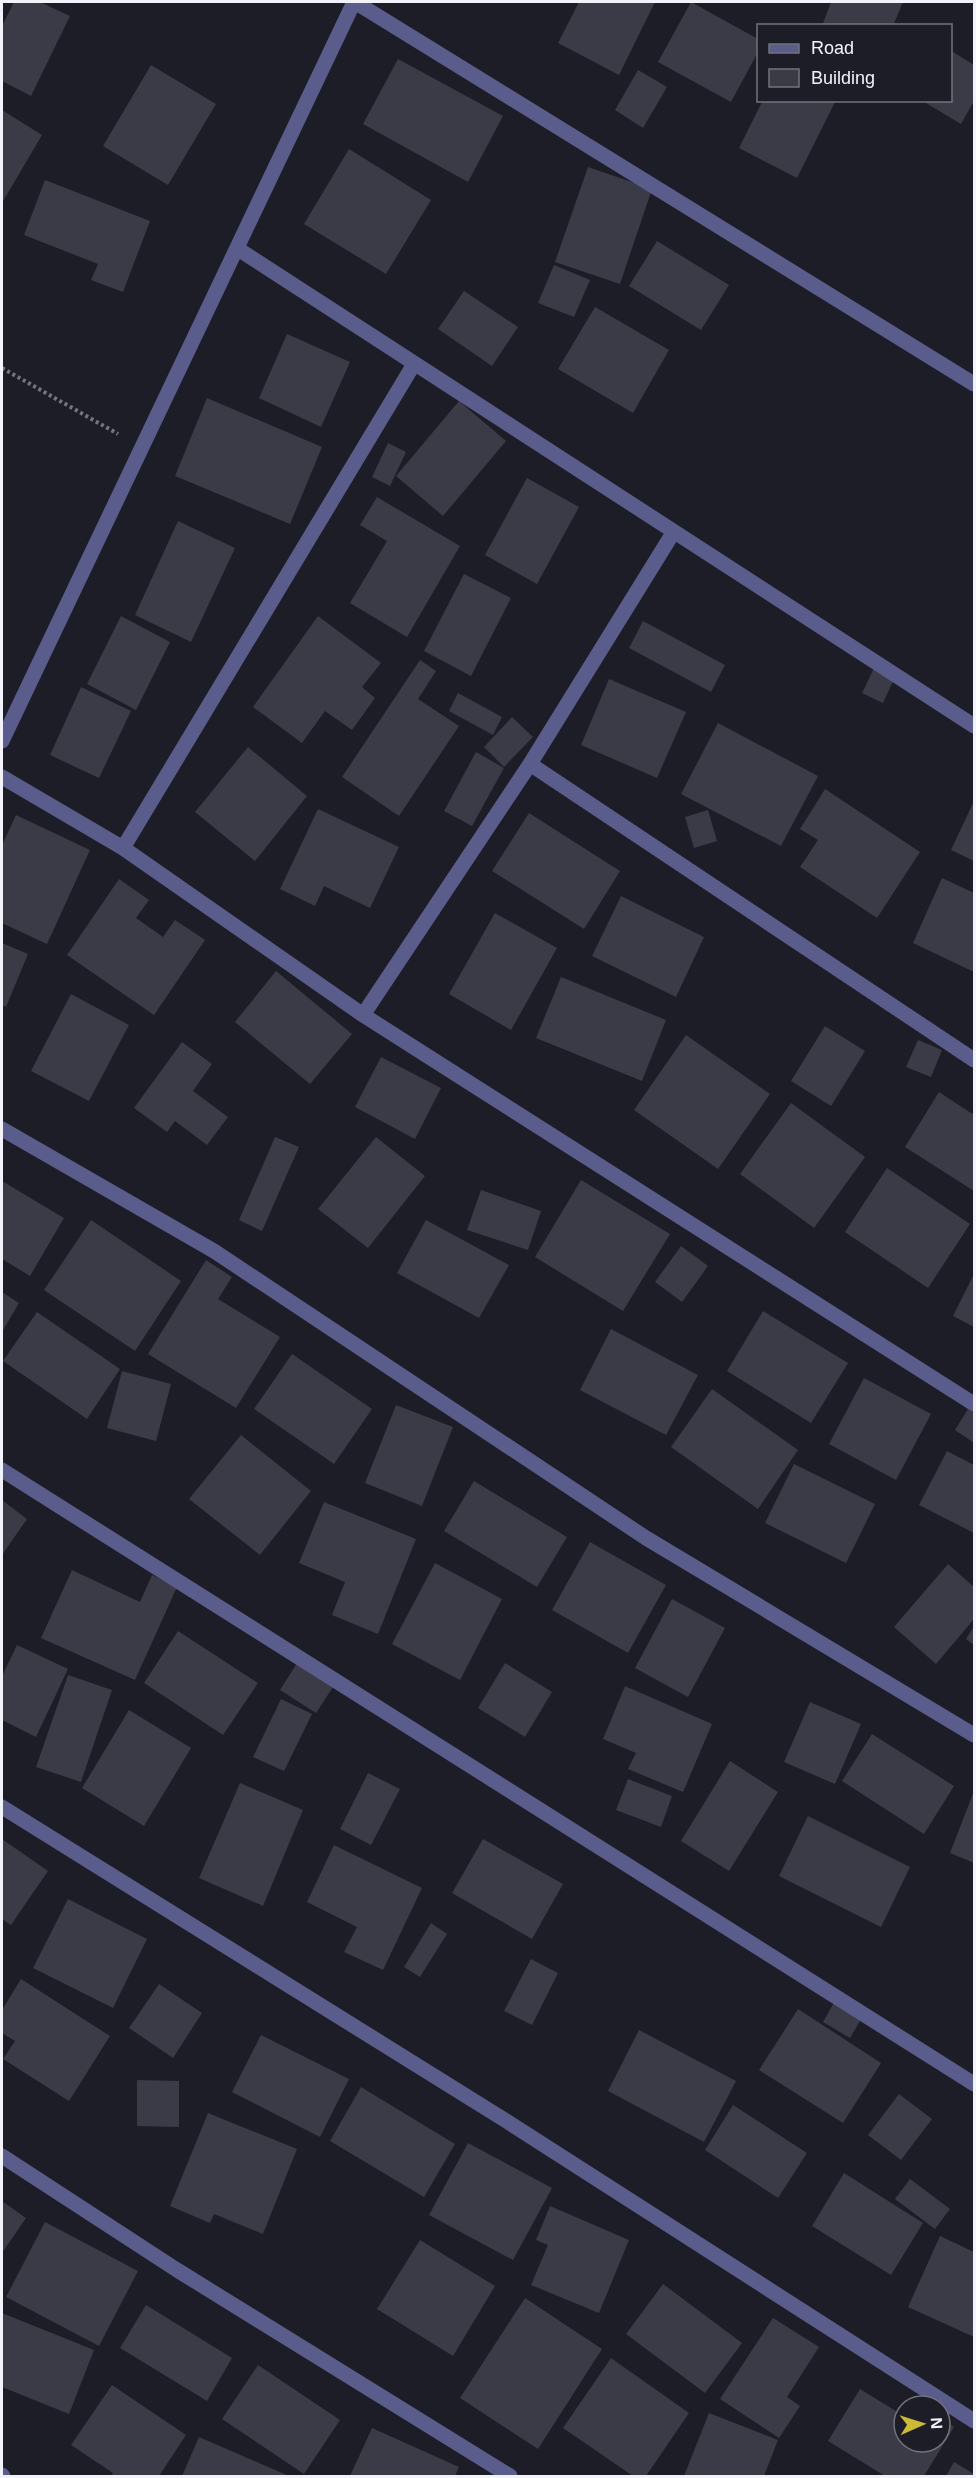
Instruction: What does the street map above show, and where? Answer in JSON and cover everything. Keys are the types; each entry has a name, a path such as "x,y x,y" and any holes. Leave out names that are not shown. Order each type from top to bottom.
{"street":[{"path":"2,741 355,2 975,384"},
{"path":"238,249 975,726"},
{"path":"123,848 414,364"},
{"path":"363,1015 530,764 673,532"},
{"path":"530,764 975,1060"},
{"path":"2,777 123,848 363,1015 975,1404"},
{"path":"2,1129 214,1251 646,1538 975,1735"},
{"path":"2,1470 975,2084"},
{"path":"2,1807 508,2122 975,2421"},
{"path":"2,2156 177,2270 510,2476"}],"path":[{"path":"2,368 142,448"}],"building":[{"path":"14,2 40,2 70,16 31,96 2,81 2,26"},
{"path":"579,2 655,2 619,75 558,43"},
{"path":"691,2 757,38 757,54 731,102 658,62"},
{"path":"831,2 903,2 894,24 823,24"},
{"path":"952,51 974,65 974,101 961,124 924,102 952,102"},
{"path":"398,59 503,116 468,182 363,124"},
{"path":"151,65 216,104 168,185 103,146"},
{"path":"638,70 667,87 643,128 615,110"},
{"path":"762,102 835,102 797,178 739,148"},
{"path":"2,110 42,135 2,203"},
{"path":"349,149 431,200 386,274 304,224"},
{"path":"588,167 652,189 620,284 555,262"},
{"path":"45,180 150,221 123,292 91,280 98,264 24,235"},
{"path":"657,241 729,285 701,330 629,286"},
{"path":"554,265 590,280 574,317 538,303"},
{"path":"464,291 518,327 492,366 438,329"},
{"path":"595,307 669,350 633,413 558,369"},
{"path":"287,334 350,362 321,427 259,398"},
{"path":"207,398 322,447 290,524 175,476"},
{"path":"459,401 506,441 443,516 396,476"},
{"path":"388,443 406,452 390,486 372,477"},
{"path":"527,478 579,507 537,584 485,555"},
{"path":"377,497 460,546 407,637 350,603 387,541 360,525"},
{"path":"178,521 235,548 191,642 135,615"},
{"path":"464,574 511,598 471,676 424,651"},
{"path":"121,616 170,642 136,710 87,684"},
{"path":"318,616 381,663 362,687 375,698 352,730 325,711 302,743 253,707"},
{"path":"643,621 725,665 711,692 629,648"},
{"path":"420,660 436,671 418,699 459,726 399,816 342,777"},
{"path":"874,668 895,677 883,703 862,693"},
{"path":"609,679 686,712 657,778 581,745"},
{"path":"81,687 131,711 99,778 50,755"},
{"path":"458,693 502,717 493,735 449,711"},
{"path":"512,717 533,737 504,767 484,747"},
{"path":"718,723 818,776 781,846 681,794"},
{"path":"248,747 307,796 255,861 195,812"},
{"path":"476,752 504,768 472,826 444,811"},
{"path":"825,789 920,852 877,918 800,867 818,840 800,829"},
{"path":"974,801 974,861 951,850"},
{"path":"318,809 399,847 370,908 324,886 315,906 280,889"},
{"path":"708,810 717,841 694,848 685,817"},
{"path":"529,813 620,871 584,929 492,871"},
{"path":"16,815 90,850 47,944 2,923 2,845"},
{"path":"942,878 974,893 974,972 913,943"},
{"path":"119,879 149,900 136,918 163,937 175,920 205,940 154,1015 67,955"},
{"path":"621,896 704,937 676,997 592,956"},
{"path":"495,913 557,948 511,1030 449,994"},
{"path":"2,943 28,954 6,1007 2,1005"},
{"path":"276,971 352,1034 310,1084 235,1022"},
{"path":"561,977 666,1020 642,1081 536,1038"},
{"path":"71,994 129,1025 89,1101 31,1071"},
{"path":"825,1026 865,1051 831,1106 791,1081"},
{"path":"686,1035 770,1094 718,1169 634,1110"},
{"path":"918,1040 942,1050 931,1077 906,1067"},
{"path":"182,1042 212,1064 193,1091 228,1117 207,1145 175,1121 167,1132 134,1108"},
{"path":"381,1057 441,1088 415,1139 355,1107"},
{"path":"939,1092 974,1115 974,1191 905,1147"},
{"path":"791,1103 865,1157 814,1228 740,1174"},
{"path":"275,1137 299,1147 262,1231 239,1220"},
{"path":"376,1137 425,1176 368,1248 318,1209"},
{"path":"887,1168 970,1224 928,1288 845,1232"},
{"path":"581,1180 670,1234 623,1311 535,1257"},
{"path":"2,1181 64,1218 30,1276 2,1259"},
{"path":"481,1190 541,1211 528,1250 467,1230"},
{"path":"91,1220 181,1281 135,1351 44,1290"},
{"path":"426,1220 509,1265 479,1318 397,1273"},
{"path":"681,1246 708,1266 682,1302 655,1282"},
{"path":"206,1260 232,1277 218,1299 280,1337 236,1408 148,1354"},
{"path":"974,1274 974,1327 953,1316"},
{"path":"2,1292 19,1303 2,1332"},
{"path":"763,1311 848,1363 811,1423 727,1371"},
{"path":"37,1312 120,1369 87,1419 3,1361"},
{"path":"611,1329 698,1375 666,1435 580,1390"},
{"path":"292,1354 372,1409 334,1464 254,1409"},
{"path":"122,1371 171,1384 156,1441 107,1428"},
{"path":"864,1378 931,1414 896,1480 829,1444"},
{"path":"712,1389 798,1450 758,1509 671,1447"},
{"path":"396,1405 453,1427 422,1506 365,1483"},
{"path":"968,1409 974,1413 974,1443 955,1430"},
{"path":"241,1435 311,1491 260,1555 189,1499"},
{"path":"947,1451 974,1465 974,1533 919,1505"},
{"path":"794,1464 875,1504 846,1563 765,1523"},
{"path":"474,1481 567,1537 537,1587 444,1531"},
{"path":"2,1500 27,1519 2,1555"},
{"path":"324,1502 416,1539 378,1634 332,1615 345,1582 299,1563"},
{"path":"590,1542 666,1585 628,1653 552,1610"},
{"path":"435,1563 502,1599 460,1680 392,1644"},
{"path":"948,1564 974,1587 974,1619 936,1664 894,1627"},
{"path":"72,1570 140,1602 152,1575 177,1587 135,1680 41,1638"},
{"path":"672,1599 725,1628 688,1697 635,1668"},
{"path":"974,1626 974,1645 966,1639"},
{"path":"178,1631 258,1683 223,1735 144,1683"},
{"path":"17,1645 68,1669 36,1737 2,1720 2,1676"},
{"path":"299,1660 335,1684 316,1713 280,1690"},
{"path":"505,1663 552,1692 525,1737 478,1708"},
{"path":"68,1675 112,1690 81,1782 36,1767"},
{"path":"625,1686 712,1724 683,1792 628,1769 636,1753 603,1739"},
{"path":"281,1699 312,1714 284,1771 253,1757"},
{"path":"810,1702 861,1724 835,1784 784,1762"},
{"path":"129,1710 191,1748 144,1826 82,1788"},
{"path":"872,1734 954,1786 924,1834 842,1781"},
{"path":"730,1761 778,1792 729,1871 681,1841"},
{"path":"368,1773 400,1789 371,1845 340,1829"},
{"path":"628,1779 672,1796 661,1827 616,1810"},
{"path":"240,1783 303,1810 263,1906 199,1878"},
{"path":"974,1791 974,1863 950,1853"},
{"path":"808,1816 910,1867 881,1927 779,1876"},
{"path":"2,1839 48,1871 11,1925 2,1919"},
{"path":"483,1839 563,1884 532,1939 452,1893"},
{"path":"334,1845 422,1888 383,1970 344,1952 357,1927 307,1902"},
{"path":"68,1899 147,1939 113,2008 33,1968"},
{"path":"431,1923 447,1934 420,1977 404,1967"},
{"path":"531,1959 558,1973 532,2025 504,2011"},
{"path":"21,1979 110,2036 69,2101 3,2059 15,2041 2,2033 2,2010"},
{"path":"159,1984 202,2013 173,2058 129,2028"},
{"path":"836,1999 863,2016 850,2038 823,2022"},
{"path":"798,2009 881,2063 843,2123 759,2070"},
{"path":"639,2030 736,2081 704,2142 608,2091"},
{"path":"261,2035 349,2079 320,2137 232,2092"},
{"path":"137,2080 179,2081 179,2127 137,2126"},
{"path":"361,2087 455,2144 424,2197 330,2141"},
{"path":"899,2094 932,2119 901,2160 868,2135"},
{"path":"733,2105 807,2153 778,2198 705,2150"},
{"path":"208,2113 297,2149 263,2234 214,2214 210,2223 170,2206"},
{"path":"468,2143 552,2188 513,2260 429,2215"},
{"path":"844,2173 923,2223 891,2275 812,2226"},
{"path":"910,2179 950,2209 935,2229 895,2199"},
{"path":"2,2201 26,2218 2,2253"},
{"path":"550,2206 629,2240 599,2313 531,2285 548,2245 536,2240"},
{"path":"45,2222 138,2271 99,2346 6,2297"},
{"path":"940,2236 974,2252 974,2337 908,2307"},
{"path":"420,2240 495,2286 453,2356 377,2309"},
{"path":"663,2284 742,2343 705,2393 626,2334"},
{"path":"525,2298 602,2349 538,2449 460,2398"},
{"path":"146,2305 232,2358 207,2401 120,2348"},
{"path":"2,2313 94,2350 69,2414 2,2387"},
{"path":"773,2318 819,2347 787,2397 800,2406 779,2438 720,2399"},
{"path":"611,2358 689,2413 646,2476 633,2476 563,2428"},
{"path":"258,2365 340,2420 304,2474 222,2419"},
{"path":"112,2385 186,2435 159,2476 111,2476 113,2473 71,2445"},
{"path":"860,2389 892,2409 892,2454 937,2454 924,2476 885,2476 828,2441"},
{"path":"709,2413 778,2440 764,2476 684,2476"},
{"path":"372,2428 459,2467 455,2476 350,2476"},
{"path":"199,2437 289,2476 182,2476"},
{"path":"954,2462 974,2474 974,2476 946,2476"}]}
